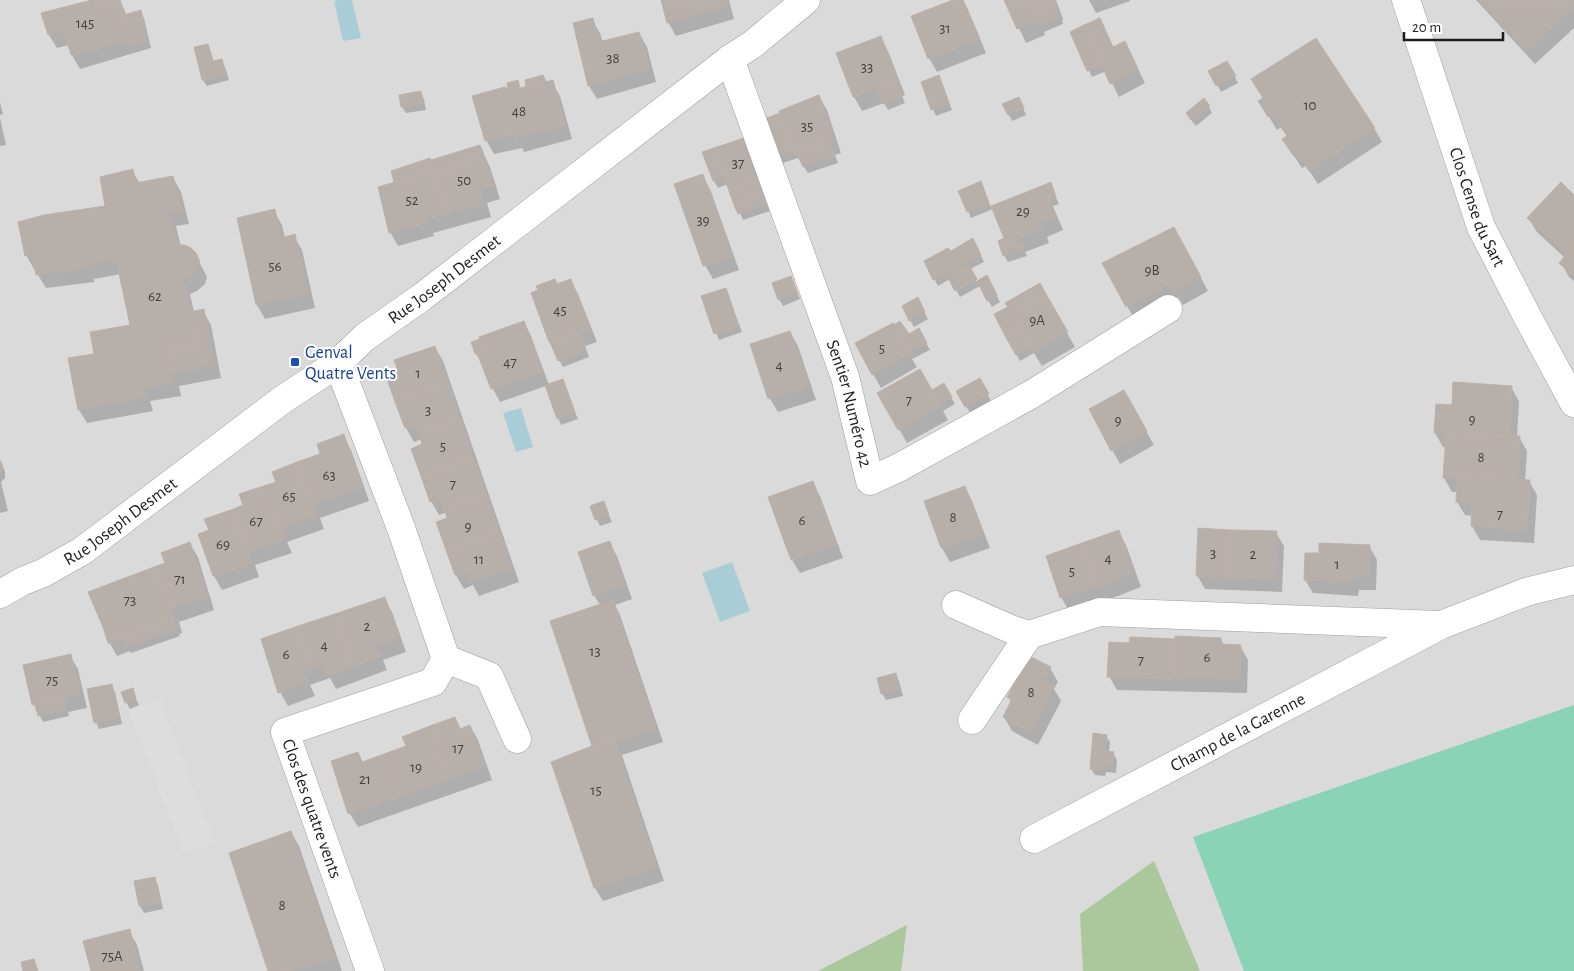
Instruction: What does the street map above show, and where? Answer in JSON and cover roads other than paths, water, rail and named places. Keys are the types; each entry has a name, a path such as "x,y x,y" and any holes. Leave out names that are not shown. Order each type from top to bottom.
{"street":[{"name":"Rue Joseph Desmet","path":"0,594 82,551 282,400 338,363 365,337 422,297 730,59 753,44 806,0"},
{"name":"Clos Cense du Sart","path":"1406,0 1481,226 1574,403"},
{"name":"Sentier Numéro 42","path":"730,59 844,377 870,481 894,470 1032,394 1168,309"},
{"path":"338,363 401,528 446,659 489,676 517,739"},
{"name":"Champ de la Garenne","path":"1034,839 1441,625 1526,592 1574,580"},
{"path":"956,605 1012,630 1029,635 972,720"},
{"name":"Champ de la Garenne","path":"1029,635 1100,612 1441,625"},
{"name":"Clos des quatre vents","path":"370,971 285,732 433,682 446,659"}],"water":[{"path":"352,0 361,38 343,41 334,1"},
{"path":"521,408 533,447 516,452 503,413"},
{"path":"732,562 750,611 720,622 702,573"}],"place":[{"name":"Genval Quatre Vents","path":"295,362"}]}
